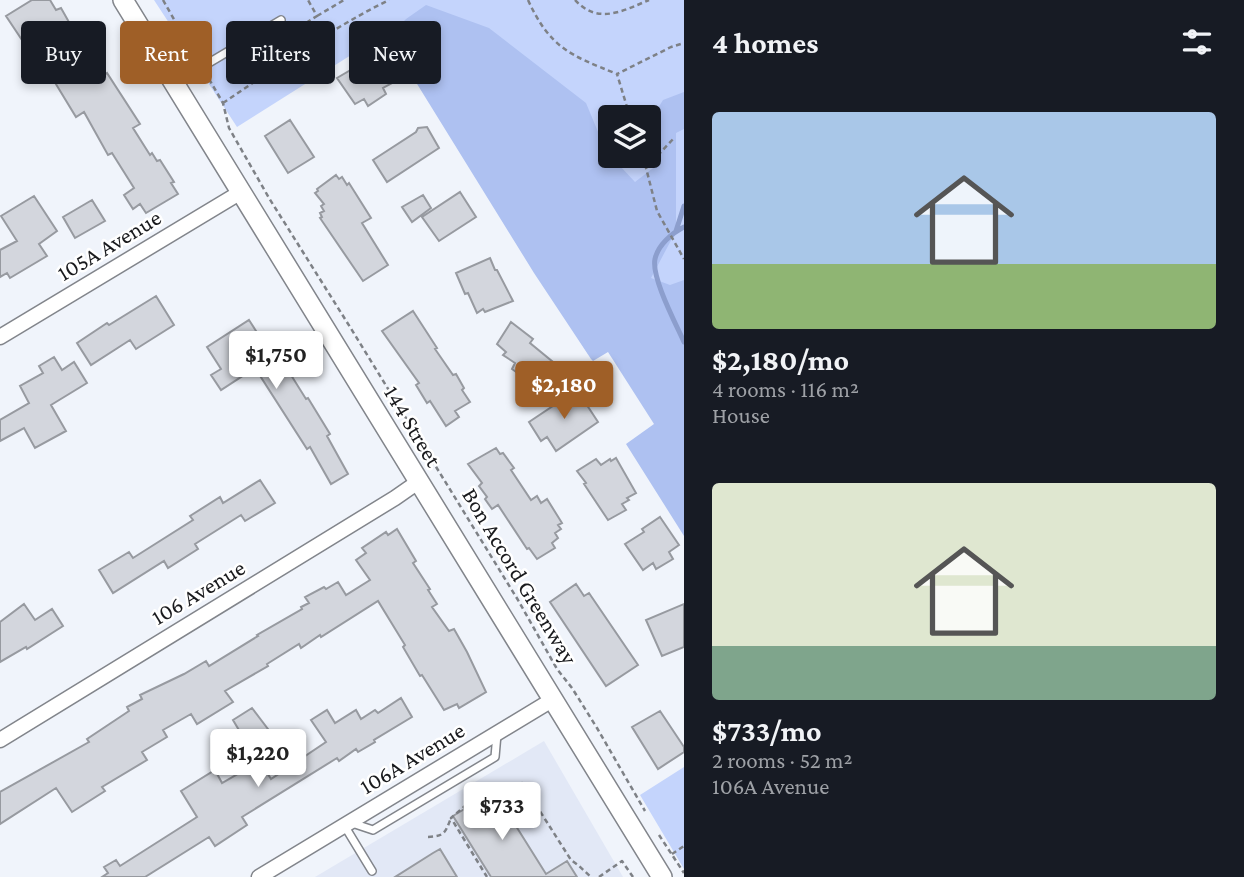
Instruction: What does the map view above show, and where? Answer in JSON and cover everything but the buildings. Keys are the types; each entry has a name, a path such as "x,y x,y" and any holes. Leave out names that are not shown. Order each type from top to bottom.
{"main road":[{"name":"144 Street","path":"123,0 136,21"},
{"name":"144 Street","path":"174,84 662,877"}],"street":[{"name":"105A Avenue","path":"0,337 241,192"},
{"name":"106 Avenue","path":"0,740 418,482"},
{"name":"106A Avenue","path":"259,877 552,700"}],"lane":[{"path":"212,61 281,20"},
{"path":"346,824 372,871"}],"path":[{"path":"163,0 175,21"},
{"path":"308,0 317,16"},
{"path":"309,21 344,0"},
{"path":"223,103 329,33 389,0"},
{"path":"528,0 537,20 554,42 582,60 617,74 684,43"},
{"path":"575,0 586,10 607,14 622,12 649,0"},
{"path":"617,74 626,105"},
{"name":"Bon Accord Greenway","path":"212,84 223,103 229,128 269,198 518,600 557,669 597,728 645,812"},
{"path":"661,151 674,137"},
{"path":"646,168 657,211 684,258"},
{"path":"428,837 444,834 451,818 473,799 492,789 503,793 522,783 571,860 591,877"},
{"path":"464,786 473,799"},
{"path":"451,818 488,877"},
{"path":"659,834 684,873"},
{"path":"672,854 684,846"},
{"path":"598,877 622,861 633,877"}],"shaded area":[{"path":"154,0 684,0 684,521 659,428 606,344 588,354 418,84 441,84 441,21 349,21 349,56 335,65 335,21 226,21 226,84 305,84 237,127 209,84 212,84 212,21 168,21"},
{"path":"426,5 489,28 586,103 598,132 598,168 622,168 635,182 653,168 661,168 660,105 663,100 684,92 684,129 676,133 676,231 651,278 670,285 684,280 684,536 626,444 654,424 608,352 593,361 591,359 534,273 417,84 441,84 441,21 404,21"},
{"path":"544,741 623,877 315,877"},
{"path":"684,767 684,869 640,795"}],"waterway":[{"path":"676,231 684,206"},
{"path":"684,227 662,244 655,259 657,277 665,300 684,342"}]}
